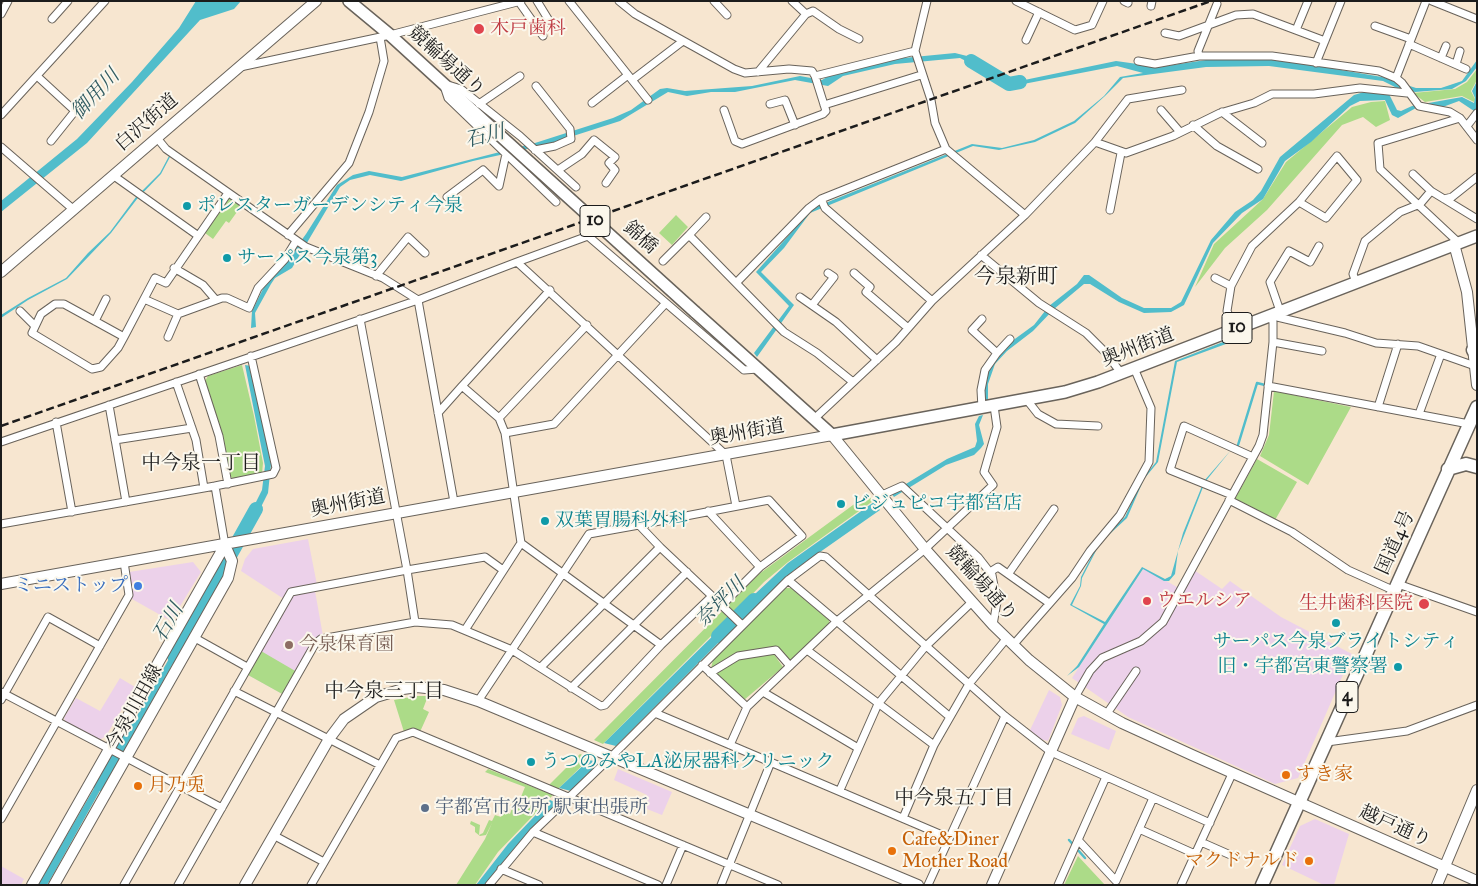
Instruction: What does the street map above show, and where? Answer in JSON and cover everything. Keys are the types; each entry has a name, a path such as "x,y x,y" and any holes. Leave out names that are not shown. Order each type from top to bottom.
{"highway":[{"name":"国道4号","path":"1262,885 1477,407"},
{"path":"1448,469 1466,464 1477,467"}],"main road":[{"name":"競輪場通り","path":"349,1 385,36 443,83 494,130"},
{"name":"錦橋","path":"494,130 695,312"},
{"name":"奥州街道","path":"832,435 1065,392 1121,373 1477,236"},
{"name":"競輪場通り","path":"695,312 832,435"}],"street":[{"path":"1,14 8,1"},
{"path":"52,19 68,1"},
{"path":"1,115 105,1"},
{"name":"白沢街道","path":"1,272 316,1"},
{"path":"240,67 385,36 520,1 543,36"},
{"path":"537,1 552,26"},
{"path":"569,1 648,100"},
{"path":"619,1 635,14 734,69 758,72 789,69 812,71 826,111 823,114 742,144 735,141 724,110"},
{"path":"714,1 727,15"},
{"path":"792,1 806,14"},
{"path":"926,1 916,51 921,75 931,100 935,123 946,149 1025,215"},
{"path":"1016,1 1075,30 1092,25 1103,1"},
{"path":"1296,30 1308,1"},
{"path":"1316,63 1341,1"},
{"path":"1396,78 1426,1"},
{"path":"1432,1 1477,19"},
{"path":"1199,56 1198,51 1217,4"},
{"path":"758,72 806,14 813,10 859,39"},
{"path":"1026,40 1038,12"},
{"path":"1165,32 1178,36 1236,15 1254,14 1325,42"},
{"path":"1375,26 1466,69"},
{"path":"288,235 349,163 369,112 384,61 385,36"},
{"path":"592,103 683,41"},
{"path":"1441,58 1446,46"},
{"path":"815,76 916,51"},
{"path":"1456,64 1460,51"},
{"path":"1138,61 1155,64 1199,56 1272,56 1379,71 1396,78 1402,83 1407,93 1418,106 1450,112 1460,118 1477,140"},
{"path":"824,105 921,75"},
{"path":"36,76 75,111 51,141"},
{"path":"479,104 520,76"},
{"path":"443,83 461,89 535,150 576,187"},
{"path":"443,83 448,98 556,202"},
{"path":"535,150 555,146 571,139 570,130 536,86"},
{"path":"1094,142 1120,153 1151,146 1222,112 1254,103 1272,94 1314,94 1360,88 1407,93"},
{"path":"814,419 878,360 932,301 1025,215 1094,142 1128,99 1182,90"},
{"path":"770,104 785,100 794,125"},
{"path":"1161,110 1180,132"},
{"path":"1222,112 1262,143"},
{"path":"1466,126 1477,113"},
{"path":"1460,118 1378,143 1380,169 1420,204 1456,244 1467,292 1477,385"},
{"path":"1193,125 1216,146 1258,169"},
{"path":"157,138 166,149 296,241 376,276 418,300"},
{"path":"558,170 582,154 594,140 615,157 610,163 615,170 606,183"},
{"path":"1,147 74,210"},
{"path":"736,282 808,208 821,200 946,149"},
{"path":"1110,210 1120,153"},
{"path":"447,197 482,170 499,186 506,154"},
{"path":"1235,329 1227,311 1231,286 1252,246 1299,202 1337,156 1357,180 1326,218 1299,202"},
{"path":"1413,174 1431,192 1477,220"},
{"path":"114,176 197,235"},
{"path":"1444,199 1452,197 1477,177"},
{"path":"1356,282 1353,274 1365,241 1400,212 1420,204 1431,192"},
{"path":"124,337 64,304 55,304 41,314 32,333 92,369 101,367 124,337 155,278 166,282 228,193"},
{"path":"821,200 825,208 932,301"},
{"path":"663,261 706,217"},
{"path":"688,235 784,332 817,352 854,382"},
{"path":"1,442 418,300 588,236 744,370 758,369"},
{"path":"376,276 408,237 425,253"},
{"path":"168,337 178,314 216,299 227,298 249,308 258,288 285,259 296,241"},
{"path":"992,885 1075,697 1090,671 1102,658 1141,641 1163,622 1253,457 1263,435 1273,342 1275,313 1270,282 1289,250 1310,262 1319,246"},
{"path":"981,256 1039,303 1086,332 1106,353 1121,373"},
{"path":"517,262 587,324 726,455 736,506"},
{"path":"174,268 202,286 216,299"},
{"path":"812,305 834,277 828,273"},
{"path":"854,273 870,286 866,292 908,328"},
{"path":"1215,278 1231,286"},
{"path":"438,413 550,290"},
{"path":"800,297 836,322 878,360"},
{"path":"95,321 106,299"},
{"path":"144,299 178,314"},
{"path":"418,300 454,502"},
{"path":"505,433 554,424 665,304"},
{"path":"20,311 35,326"},
{"path":"1275,313 1376,343 1418,346 1441,354 1475,357"},
{"path":"360,319 415,622"},
{"path":"982,319 972,330 997,353"},
{"path":"499,418 587,324"},
{"path":"730,745 747,707 836,622 926,549 993,485 984,472 997,426 988,407 983,379 985,370 997,353 1010,340"},
{"path":"1273,342 1322,351"},
{"path":"1378,407 1398,344"},
{"path":"1419,414 1441,354"},
{"path":"1,524 228,484 274,474 276,468 251,356"},
{"path":"903,818 934,745 969,684 1072,578 1090,551 1120,515 1149,462 1151,408 1134,368"},
{"path":"199,374 209,400 219,436 228,484"},
{"path":"176,382 192,428 204,488"},
{"path":"462,386 499,418 505,433 512,492 521,543 465,630"},
{"path":"1268,386 1468,424"},
{"path":"1027,400 1038,414 1056,424 1098,426"},
{"path":"109,405 126,502"},
{"path":"56,422 72,512"},
{"path":"1253,457 1184,426 1170,470 1231,498 1292,532 1348,570 1396,588 1477,612"},
{"path":"115,440 192,428"},
{"name":"奥州街道","path":"1,584 832,435"},
{"name":"競輪場通り","path":"832,435 926,549 993,625 1075,697 1106,714 1299,804"},
{"path":"215,486 225,545"},
{"path":"882,495 902,486 978,557 990,572 997,602 993,625"},
{"path":"478,701 589,534 769,500 802,536 760,567 722,605"},
{"path":"1009,573 1054,509"},
{"path":"708,511 760,567"},
{"path":"638,525 742,625"},
{"path":"521,543 661,645"},
{"name":"今泉川田線","path":"32,885 225,545 230,553 232,569 195,638 54,885"},
{"path":"541,668 660,547"},
{"path":"489,885 501,868 533,832 611,758 788,580 820,556 826,557 925,647 1005,716 1051,752 1210,823"},
{"path":"124,885 290,592 485,557 503,570"},
{"path":"1,819 129,595 124,562"},
{"path":"990,572 998,567 1049,603"},
{"path":"571,688 687,572"},
{"path":"788,580 899,676 950,717"},
{"path":"178,885 315,644 321,639 415,622 452,625 512,650 597,706 605,705 661,645 712,596"},
{"path":"840,790 878,704 899,676 925,647 972,602"},
{"path":"100,646 48,618 2,695 222,808"},
{"path":"195,638 247,667"},
{"path":"710,673 738,656 776,650 790,666"},
{"path":"807,650 934,745"},
{"path":"702,665 747,707"},
{"path":"1106,714 1136,671"},
{"path":"245,885 328,739 344,719 376,697 417,687 444,690 478,701 918,885"},
{"path":"234,691 380,765"},
{"path":"763,692 858,748"},
{"path":"1327,742 1407,731 1477,705"},
{"path":"655,713 950,838"},
{"path":"928,885 1005,716"},
{"path":"311,885 396,738 413,732 775,884"},
{"path":"721,885 771,762"},
{"path":"1181,885 1232,774"},
{"path":"1058,885 1106,777"},
{"path":"1437,885 1477,790"},
{"path":"1078,841 1120,883 1139,829 1153,798"},
{"name":"越戸通り","path":"1299,804 1477,881"},
{"path":"1139,829 1195,854"},
{"path":"533,832 658,885"},
{"path":"273,835 324,862"},
{"path":"1201,842 1235,857"},
{"path":"666,885 683,845"},
{"path":"501,868 539,885"}],"shaded area":[{"path":"308,539 317,585 284,599 241,571 245,559 253,549"},
{"path":"193,562 201,572 171,621 132,599 129,572"},
{"path":"1144,568 1182,590 1194,570 1222,589 1230,581 1281,617 1352,654 1298,778 1275,784 1128,717 1072,678"},
{"name":"今泉保育園","path":"315,591 323,636 284,695 248,675 293,594"},
{"path":"120,678 135,687 106,736 99,740 66,723 64,718 76,698 100,711"},
{"path":"1049,690 1060,697 1062,705 1048,741 1040,739 1030,730"},
{"path":"1084,716 1116,731 1109,750 1071,734 1078,718"},
{"path":"618,769 672,792 662,815 642,807 647,795 614,780"},
{"path":"1315,819 1349,834 1334,885 1324,885 1282,865 1300,826"},
{"path":"1,866 24,879 21,885 1,885"}],"green space":[{"path":"1477,69 1477,80 1471,91 1475,99 1474,102 1462,96 1425,102 1413,93 1455,89 1467,82"},
{"path":"1385,101 1390,120 1376,127 1363,117 1342,125 1267,210 1225,248 1195,287 1214,244 1263,199 1286,162 1352,107 1371,102"},
{"path":"231,197 242,205 229,223 226,221 213,239 205,233"},
{"path":"676,215 688,227 672,245 659,233"},
{"path":"242,365 263,463 262,474 234,479 229,476 224,443 205,381 208,376"},
{"path":"1274,391 1351,407 1308,485 1260,456 1269,435"},
{"path":"1257,459 1297,482 1275,520 1235,499"},
{"path":"868,494 873,501 788,562 764,582 737,610 745,618 735,627 727,620 603,744 594,740 759,574"},
{"path":"786,588 791,588 829,620 829,626 791,662 777,647 737,654 711,668 713,660"},
{"path":"261,651 297,672 284,695 248,675"},
{"path":"773,653 783,667 744,700 714,673 741,658"},
{"path":"428,696 423,709 429,712 419,734 404,732 394,700"},
{"path":"580,754 590,758 558,789 549,785"},
{"path":"488,769 553,795 498,852 475,885 456,885 485,839 492,823 486,835 480,836 475,832 475,827 470,824 471,821 480,825 479,835 483,833 489,820 492,821 495,815 501,817 504,811 510,814 512,808 516,809 525,787 485,772"},
{"path":"1078,856 1105,885 1064,885"}],"water":[{"path":"196,1 241,1 234,9 200,20 87,143 1,212 1,201 77,139 132,82 179,28"},
{"path":"955,53 967,56 989,69 985,71 960,58 895,64 843,76 828,86 795,80 735,92 711,92 687,96 668,92 620,121 545,145 473,161 401,181 370,175 350,180 340,187 292,268 275,278 255,313 256,327 251,328 252,311 264,287 285,263 306,234 337,185 353,175 369,171 402,177 535,143 613,118 631,110 660,89 667,88 685,91 752,86 800,76 822,80 835,72 883,60"},
{"path":"1206,60 1283,60 1382,77 1416,88 1441,88 1462,81 1477,60 1477,67 1466,81 1452,89 1415,92 1397,88 1383,81 1269,66 1206,67 1123,78 1105,96 1075,123 1035,142 999,150 973,146 810,213 784,248 761,272 794,305 757,357 754,353 789,306 756,272 813,208 972,144 1002,148 1034,140 1074,121 1104,96 1120,77 1143,73 1117,66 1013,86 1000,81 1010,83 1116,61 1159,67"},
{"path":"1477,81 1477,108 1474,111 1459,101 1440,108 1416,108 1398,118 1392,115 1385,100 1360,101 1350,106 1311,142 1285,161 1263,199 1242,213 1213,243 1184,305 1171,312 1144,313 1119,302 1090,284 1084,284 1054,309 1033,331 1007,351 995,364 988,384 988,401 984,401 984,384 990,365 1008,344 1034,325 1049,306 1077,284 1084,275 1089,275 1122,298 1144,308 1171,308 1181,302 1211,240 1235,212 1253,200 1261,191 1280,157 1354,95 1364,92 1389,94 1397,110 1401,111 1412,106 1462,97 1474,103 1475,98 1472,91"},
{"path":"169,156 161,174 137,199 111,233 67,279 28,300 1,318 1,315 28,298 66,278 110,232 136,197 160,173"},
{"path":"1233,338 1234,341 1177,362 1158,462 1144,479 1127,518 1100,543 1082,578 1081,586 1072,605 1105,622 1142,567 1165,579 1171,576 1183,533 1204,481 1231,450 1205,482 1178,551 1175,574 1169,581 1164,581 1143,569 1079,667 1067,676 1077,666 1104,624 1070,605 1080,586 1081,577 1099,542 1125,517 1143,478 1156,462 1175,361"},
{"path":"245,365 251,366 271,464 268,493 251,527 245,524 262,490 265,466"},
{"path":"983,415 979,425 984,444 974,455 946,465 894,497 891,493 947,459 975,447 977,441 975,424 979,416"},
{"path":"874,502 880,510 793,571 745,617 738,610 788,563"},
{"path":"728,621 734,627 616,746 604,743"},
{"path":"180,639 185,642 129,742 124,739"},
{"path":"589,760 594,761 596,768 571,791 559,788"},
{"path":"107,766 112,769 54,873 47,885 38,885"},
{"path":"550,800 559,804 517,845 486,885 476,885 508,844"}],"waterway":[{"path":"971,61 1009,84 1020,82"},
{"path":"1238,445 1257,383 1265,385 1266,382"},
{"name":"石川","path":"174,656 256,509"},
{"name":"奈坪川","path":"718,636 754,600"},
{"name":"石川","path":"100,784 134,725"},
{"path":"1069,840 1085,858"}],"railway":[{"path":"1,426 1211,1"}],"place":[{"name":"木戸歯科","path":"479,29"},
{"name":"ポレスターガーデンシティ今泉","path":"187,206"},
{"name":"サーパス今泉第3","path":"227,258"},
{"name":"ビジュピコ宇都宮店","path":"841,504"},
{"name":"双葉胃腸科外科","path":"545,521"},
{"name":"ミニストップ","path":"138,586"},
{"name":"ウエルシア","path":"1147,601"},
{"name":"生井歯科医院","path":"1424,604"},
{"name":"サーパス今泉ブライトシティ","path":"1336,623"},
{"name":"今泉保育園","path":"289,645"},
{"name":"旧・宇都宮東警察署","path":"1398,667"},
{"name":"うつのみやLA泌尿器科クリニック","path":"531,762"},
{"name":"すき家","path":"1286,775"},
{"name":"月乃兎","path":"138,786"},
{"name":"宇都宮市役所 駅東出張所","path":"425,808"},
{"name":"Cafe&Diner Mother Road","path":"892,851"},
{"name":"マクドナルド","path":"1309,861"}],"district":[{"name":"今泉新町","path":"1016,278"},
{"name":"中今泉一丁目","path":"201,464"},
{"name":"中今泉三丁目","path":"384,692"},
{"name":"中今泉五丁目","path":"954,799"}],"water label":[{"name":"御用川","path":"96,95"}]}
